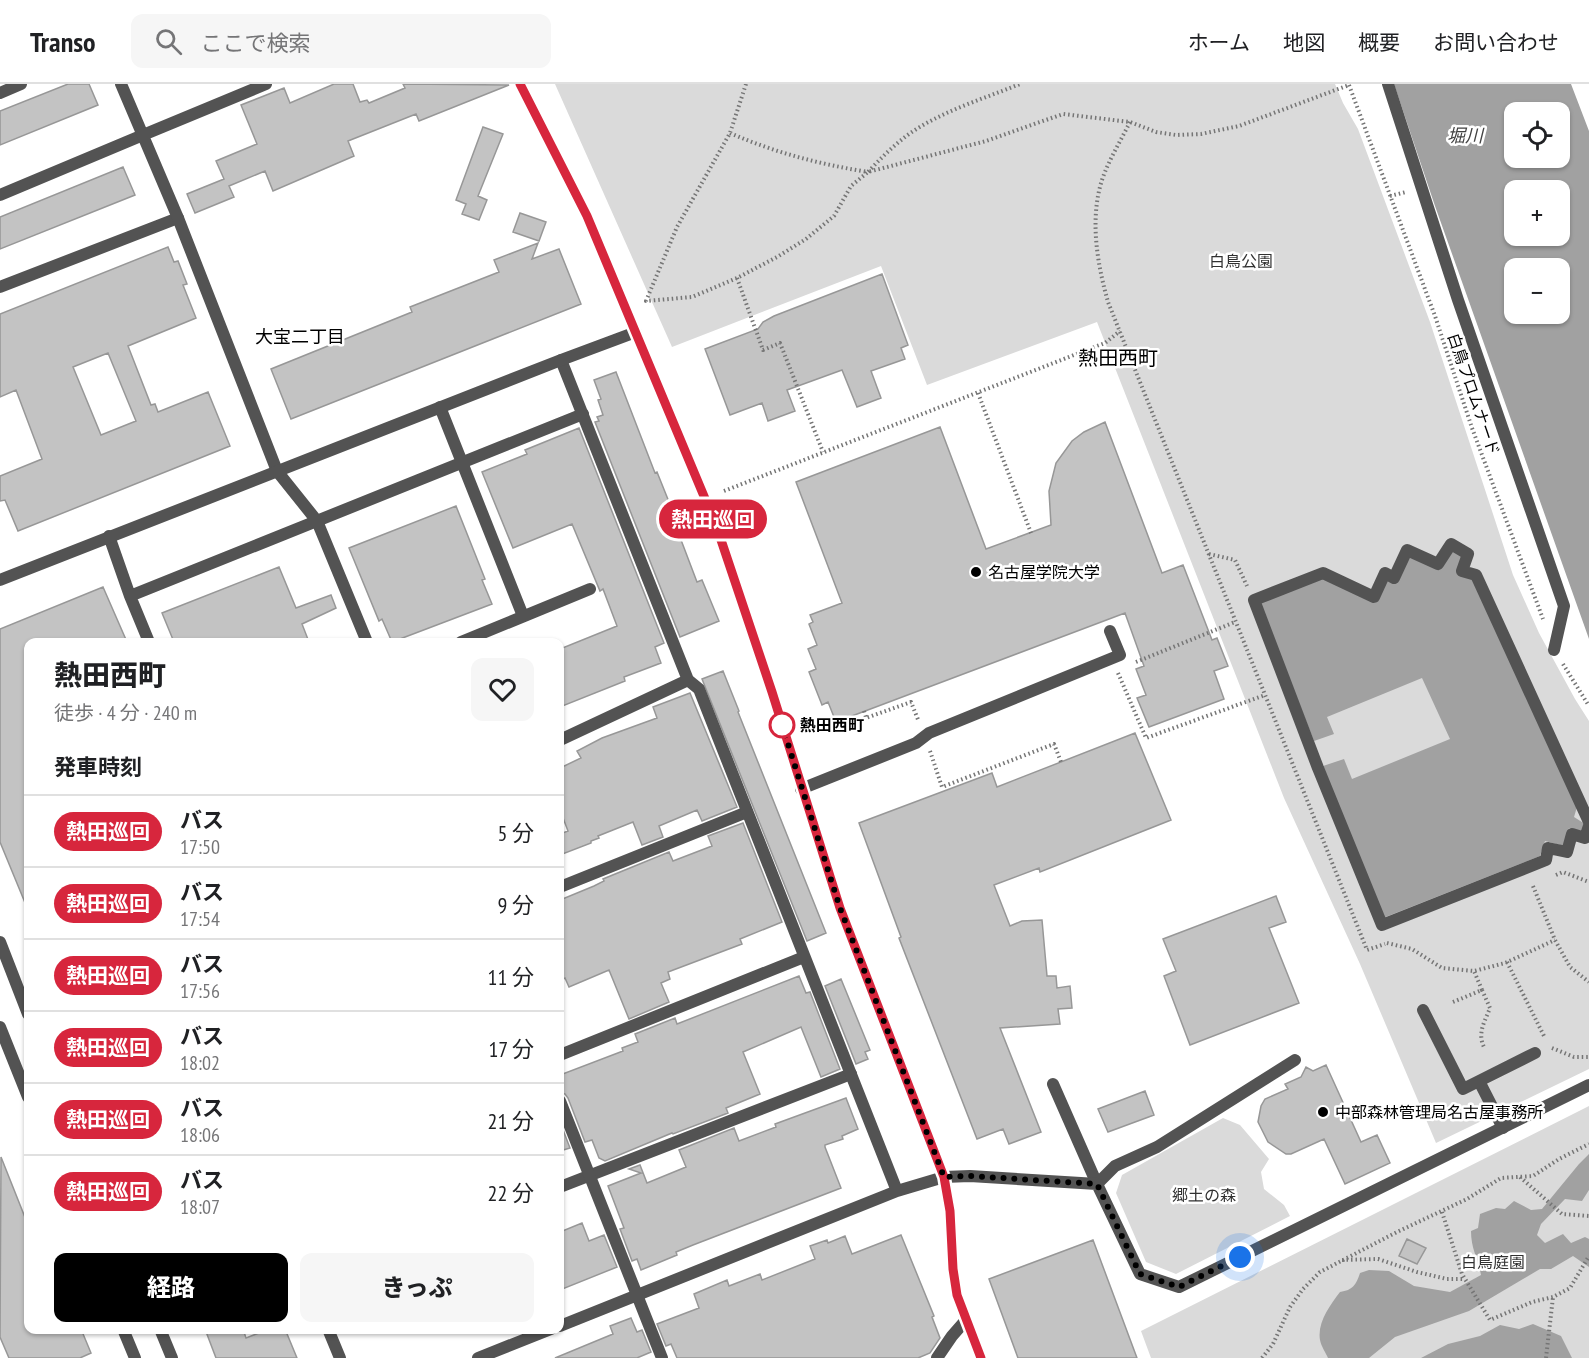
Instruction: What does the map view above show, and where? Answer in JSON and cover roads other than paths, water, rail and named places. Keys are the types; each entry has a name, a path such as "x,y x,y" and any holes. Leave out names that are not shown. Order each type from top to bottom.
{"street":[{"path":"0,93 21,84"},
{"path":"121,84 178,218 277,471 317,521 366,638"},
{"path":"0,195 266,84"},
{"path":"520,84 587,216 716,525 772,692 840,908 944,1177 950,1211 957,1295 981,1358"},
{"path":"1388,84 1458,300 1564,606 1554,650"},
{"path":"0,287 178,218"},
{"path":"0,580 636,332"},
{"path":"561,360 688,680 699,689 897,1191"},
{"path":"440,407 523,616"},
{"path":"130,596 583,414"},
{"path":"109,537 130,596 148,638"},
{"path":"1589,822 1476,574 1462,571 1468,554 1451,544 1438,564 1407,550 1394,578 1385,573 1374,597 1323,573 1254,600 1318,768 1382,925 1546,860 1548,848 1567,852 1572,834 1585,838 1589,826"},
{"path":"471,638 590,589"},
{"path":"801,789 916,743 924,736 1114,664 1120,655 1110,631"},
{"path":"564,738 688,680"},
{"path":"564,885 747,812"},
{"path":"0,942 24,1001"},
{"path":"564,1053 804,957"},
{"path":"1423,1010 1463,1089 1535,1053"},
{"path":"0,1027 24,1087"},
{"path":"564,1324 897,1191 944,1177 970,1176 1097,1184 1115,1166 1157,1147 1295,1060"},
{"path":"564,1185 851,1074"},
{"path":"1479,1081 1503,1128"},
{"path":"1053,1084 1140,1274 1179,1287 1589,1085"},
{"path":"564,1111 662,1358"},
{"path":"938,1358 966,1320"},
{"path":"125,1334 135,1358"},
{"path":"162,1334 172,1358"},
{"path":"330,1334 340,1358"},
{"path":"478,1358 538,1334"}],"water":[{"name":"堀川","path":"1394,84 1571,84 1589,131 1589,639"},
{"path":"1451,550 1464,556 1577,807 1574,817 1585,824 1582,832 1569,828 1564,846 1545,841 1540,856 1383,918 1323,766 1344,759 1352,779 1450,739 1422,678 1327,717 1334,734 1314,741 1259,603 1323,578 1375,603 1387,579 1410,555 1439,568"},
{"path":"1589,1154 1589,1190 1582,1201 1565,1199 1541,1224 1537,1235 1545,1243 1563,1234 1571,1243 1585,1237 1589,1239 1589,1267 1573,1256 1551,1269 1540,1269 1469,1311 1395,1337 1369,1358 1328,1358 1320,1340 1322,1321 1340,1292 1353,1286 1360,1273 1369,1270 1389,1271 1414,1286 1450,1292 1481,1275 1471,1231 1478,1228 1480,1214 1496,1208 1505,1209 1514,1201 1531,1210 1542,1209"},
{"path":"1533,1324 1561,1336 1572,1358 1421,1358 1448,1344 1480,1336 1500,1325 1519,1329"}],"place":[{"name":"名古屋学院大学","path":"976,572"},
{"name":"熱田西町","path":"782,725"},
{"name":"中部森林管理局名古屋事務所","path":"1323,1112"}],"district":[{"name":"大宝二丁目","path":"300,336"},
{"name":"熱田西町","path":"1118,358"}],"park label":[{"name":"白鳥公園","path":"1241,261"},
{"name":"郷土の森","path":"1204,1195"},
{"name":"白鳥庭園","path":"1493,1262"}]}
